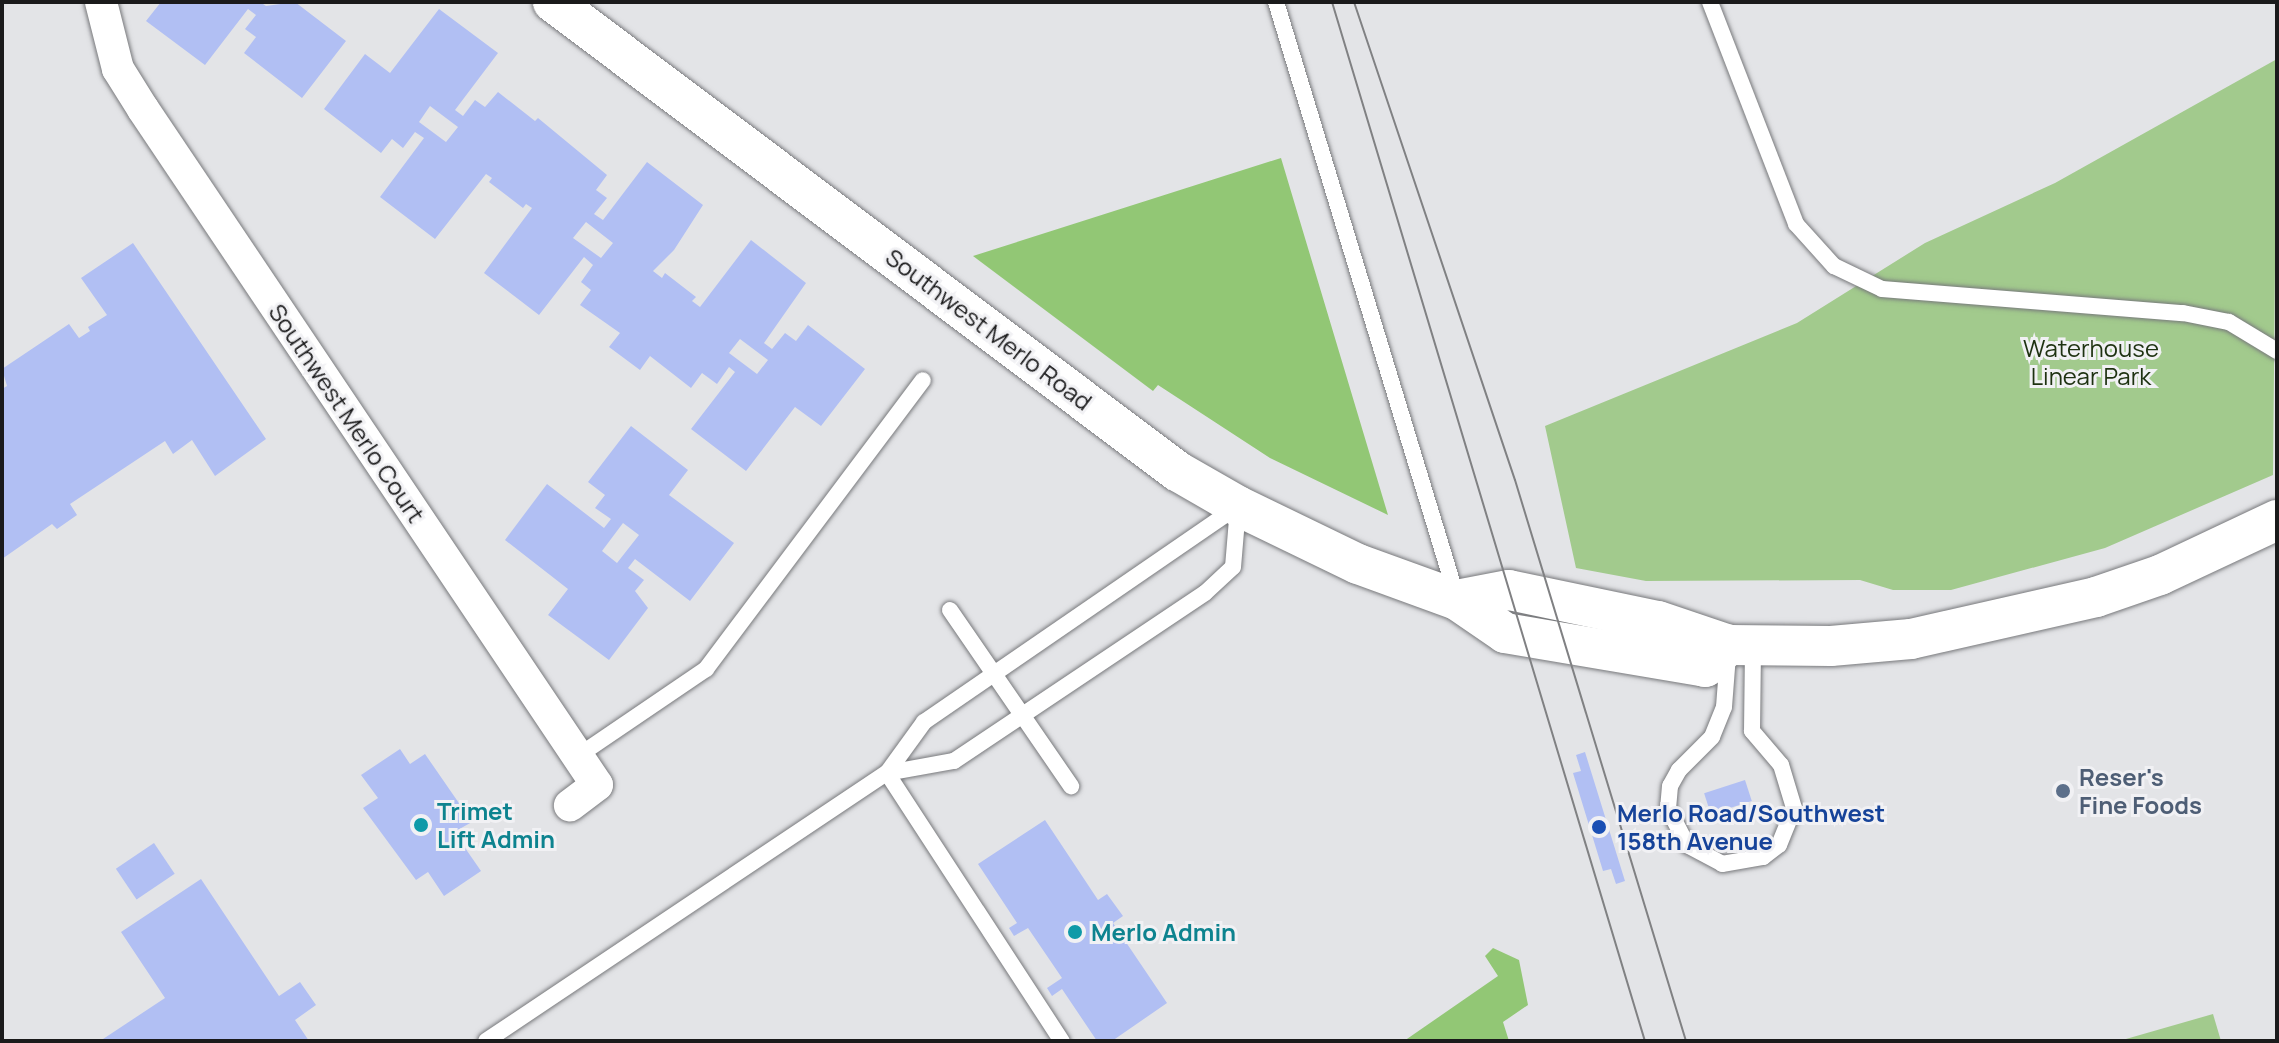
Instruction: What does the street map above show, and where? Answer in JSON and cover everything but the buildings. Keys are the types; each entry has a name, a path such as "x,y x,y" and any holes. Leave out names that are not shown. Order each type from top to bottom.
{"street":[{"name":"Southwest Merlo Court","path":"101,2 118,69 143,109 597,785 570,805"},
{"name":"Southwest Merlo Road","path":"553,2 1177,471 1238,506 1358,564 1457,600 1505,633 1567,647 1705,667 1741,646"},
{"path":"1741,646 1911,639 1994,624 2160,575 2277,520"}],"lane":[{"path":"1276,2 1457,600"},
{"path":"1710,2 1796,224 1834,266 1882,289 2183,313 2229,322 2277,351"},
{"path":"578,756 706,669 923,380"},
{"path":"486,1041 887,773 924,722 1187,537 1238,506"},
{"path":"887,773 954,761 1205,593 1233,567 1238,506"},
{"path":"950,610 1071,786"},
{"path":"1741,646 1752,731 1781,765 1794,808 1779,845 1763,857 1722,864 1687,845 1668,808 1679,770 1716,727 1741,646"},
{"path":"887,773 1062,1041"}],"green space":[{"name":"Waterhouse Linear Park","path":"2277,59 2273,475 2105,548 1951,590 1893,590 1860,580 1646,581 1576,568 1545,426 1797,323 1925,243 2055,183"},
{"path":"1281,158 1388,515 1270,458 1158,385 1153,391 973,256"},
{"path":"1493,948 1519,960 1528,1005 1503,1022 1509,1041 1404,1041 1498,976 1485,956"},
{"path":"2213,1014 2221,1041 2119,1041"}],"tram line":[{"path":"1332,2 1645,1041"},
{"path":"1354,2 1515,480 1686,1041"}],"place":[{"name":"Reser's Fine Foods","path":"2063,791"},
{"name":"Trimet Lift Admin","path":"421,825"},
{"name":"Merlo Road/Southwest 158th Avenue","path":"1599,827"},
{"name":"Merlo Admin","path":"1075,932"}]}
